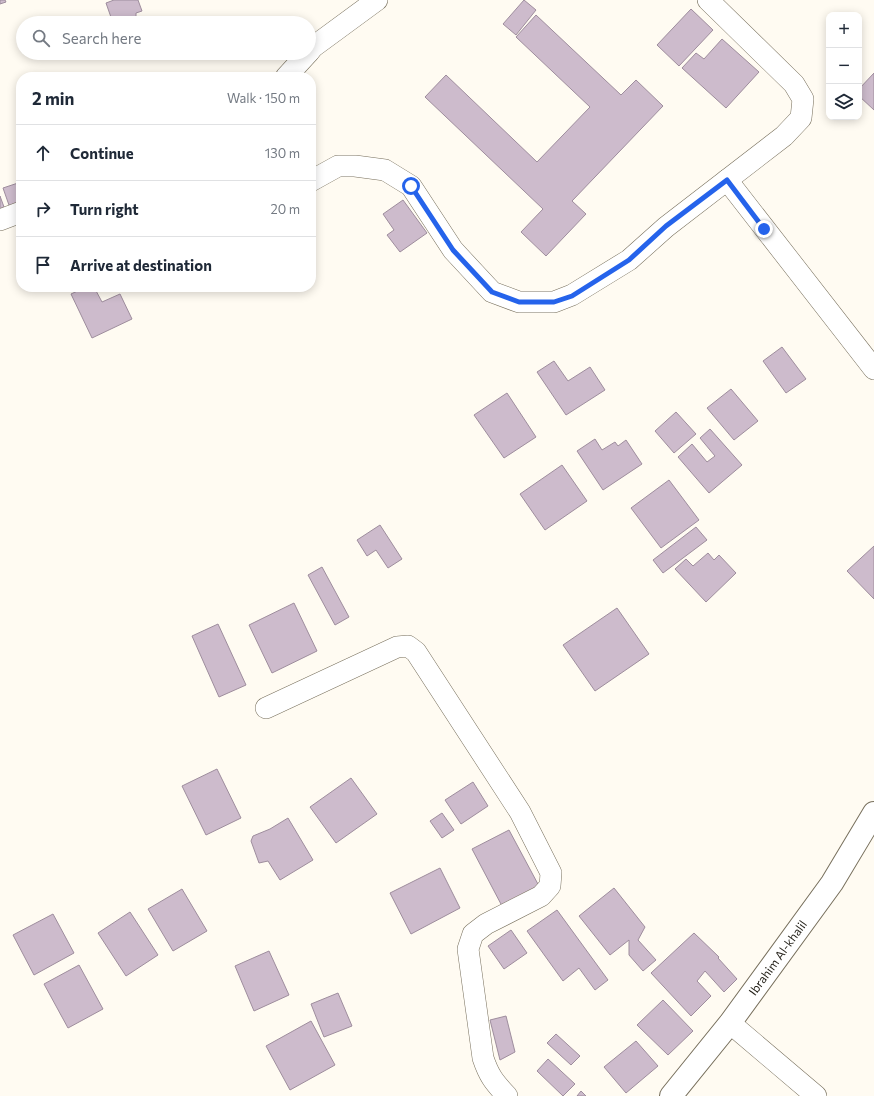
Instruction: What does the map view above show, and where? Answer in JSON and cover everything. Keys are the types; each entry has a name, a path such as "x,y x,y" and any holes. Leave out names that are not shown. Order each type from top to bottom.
{"street":[{"path":"316,45 377,0"},
{"path":"316,178 338,166 355,166 385,170 411,186 453,250 492,292 519,302 554,302 572,296 629,260 666,226 784,136 801,118 803,99 794,84 708,0"},
{"path":"290,72 301,60"},
{"path":"727,180 874,370"},
{"path":"0,220 16,214"},
{"path":"266,708 397,647 408,646 416,652 520,812 551,873 550,886 541,896 486,924 473,934 468,949 483,1058 488,1074 495,1084 507,1096"},
{"name":"Ibrahim Al-khalil","path":"671,1096 730,1023 832,883 874,813"},
{"path":"730,1023 816,1096"}],"building":[{"path":"0,0 5,0 6,2 0,4"},
{"path":"114,0 138,0 142,11 136,13 136,16 111,16 106,3"},
{"path":"524,0 536,10 516,35 503,24"},
{"path":"691,9 713,30 679,66 657,45"},
{"path":"536,15 621,95 636,80 663,106 572,201 586,214 546,256 521,232 543,209 425,97 446,75 537,162 590,107 516,37"},
{"path":"722,39 759,72 726,108 682,68 696,53 704,59"},
{"path":"874,73 874,110 862,99 862,86"},
{"path":"16,184 16,206 10,208 3,188"},
{"path":"0,196 4,207 0,209"},
{"path":"403,200 427,233 400,252 387,235 394,230 383,214"},
{"path":"75,292 97,292 102,302 120,294 132,319 92,338 71,294"},
{"path":"782,347 806,379 786,393 763,361"},
{"path":"554,361 568,381 590,367 605,390 566,415 537,372"},
{"path":"731,389 758,421 734,440 707,408"},
{"path":"507,393 536,437 504,458 474,415"},
{"path":"676,412 696,434 674,453 655,431"},
{"path":"710,429 742,465 709,493 678,457 692,444 707,462 715,456 700,438"},
{"path":"595,439 602,450 615,442 618,446 626,440 642,464 603,490 577,451"},
{"path":"562,465 587,501 545,530 520,494"},
{"path":"669,480 699,520 661,548 631,508"},
{"path":"380,525 402,559 388,568 376,550 367,556 357,540"},
{"path":"696,527 707,540 663,573 653,560"},
{"path":"874,546 874,599 847,571"},
{"path":"708,553 714,560 719,555 736,573 706,602 675,569 686,559 693,566"},
{"path":"322,567 349,617 335,625 308,575"},
{"path":"294,603 317,651 272,673 249,625"},
{"path":"617,608 649,654 595,691 563,645"},
{"path":"218,624 246,685 219,697 192,636"},
{"path":"217,769 241,818 206,835 182,786"},
{"path":"351,778 377,814 336,843 310,807"},
{"path":"473,782 488,806 461,824 445,800"},
{"path":"442,813 454,830 442,838 430,821"},
{"path":"288,818 313,860 280,880 268,861 259,863 251,841 253,836 270,829"},
{"path":"509,830 539,886 502,906 472,849"},
{"path":"440,868 460,908 411,934 390,893"},
{"path":"614,888 645,927 638,940 656,960 643,971 629,955 629,940 610,955 579,916"},
{"path":"182,889 207,931 173,951 148,909"},
{"path":"557,910 608,980 595,990 579,968 563,981 527,931"},
{"path":"130,912 158,955 126,976 98,933"},
{"path":"53,914 74,953 34,975 13,935"},
{"path":"511,930 527,953 504,969 488,946"},
{"path":"694,933 719,957 718,958 737,979 724,992 705,971 697,981 711,996 691,1016 651,973"},
{"path":"269,951 289,995 254,1011 235,966"},
{"path":"79,965 103,1009 68,1028 44,984"},
{"path":"338,993 352,1026 324,1037 311,1004"},
{"path":"663,1000 693,1031 668,1055 637,1025"},
{"path":"506,1016 515,1052 500,1060 490,1020"},
{"path":"311,1021 335,1065 290,1090 266,1046"},
{"path":"556,1034 580,1056 571,1065 547,1043"},
{"path":"636,1041 658,1066 626,1093 604,1067"},
{"path":"548,1059 575,1084 563,1096 537,1071"},
{"path":"581,1091 586,1096 577,1096"}],"route":[{"path":"411,186 453,250 492,292 519,302 554,302 572,296 629,260 666,226 727,180 764,229"}]}
